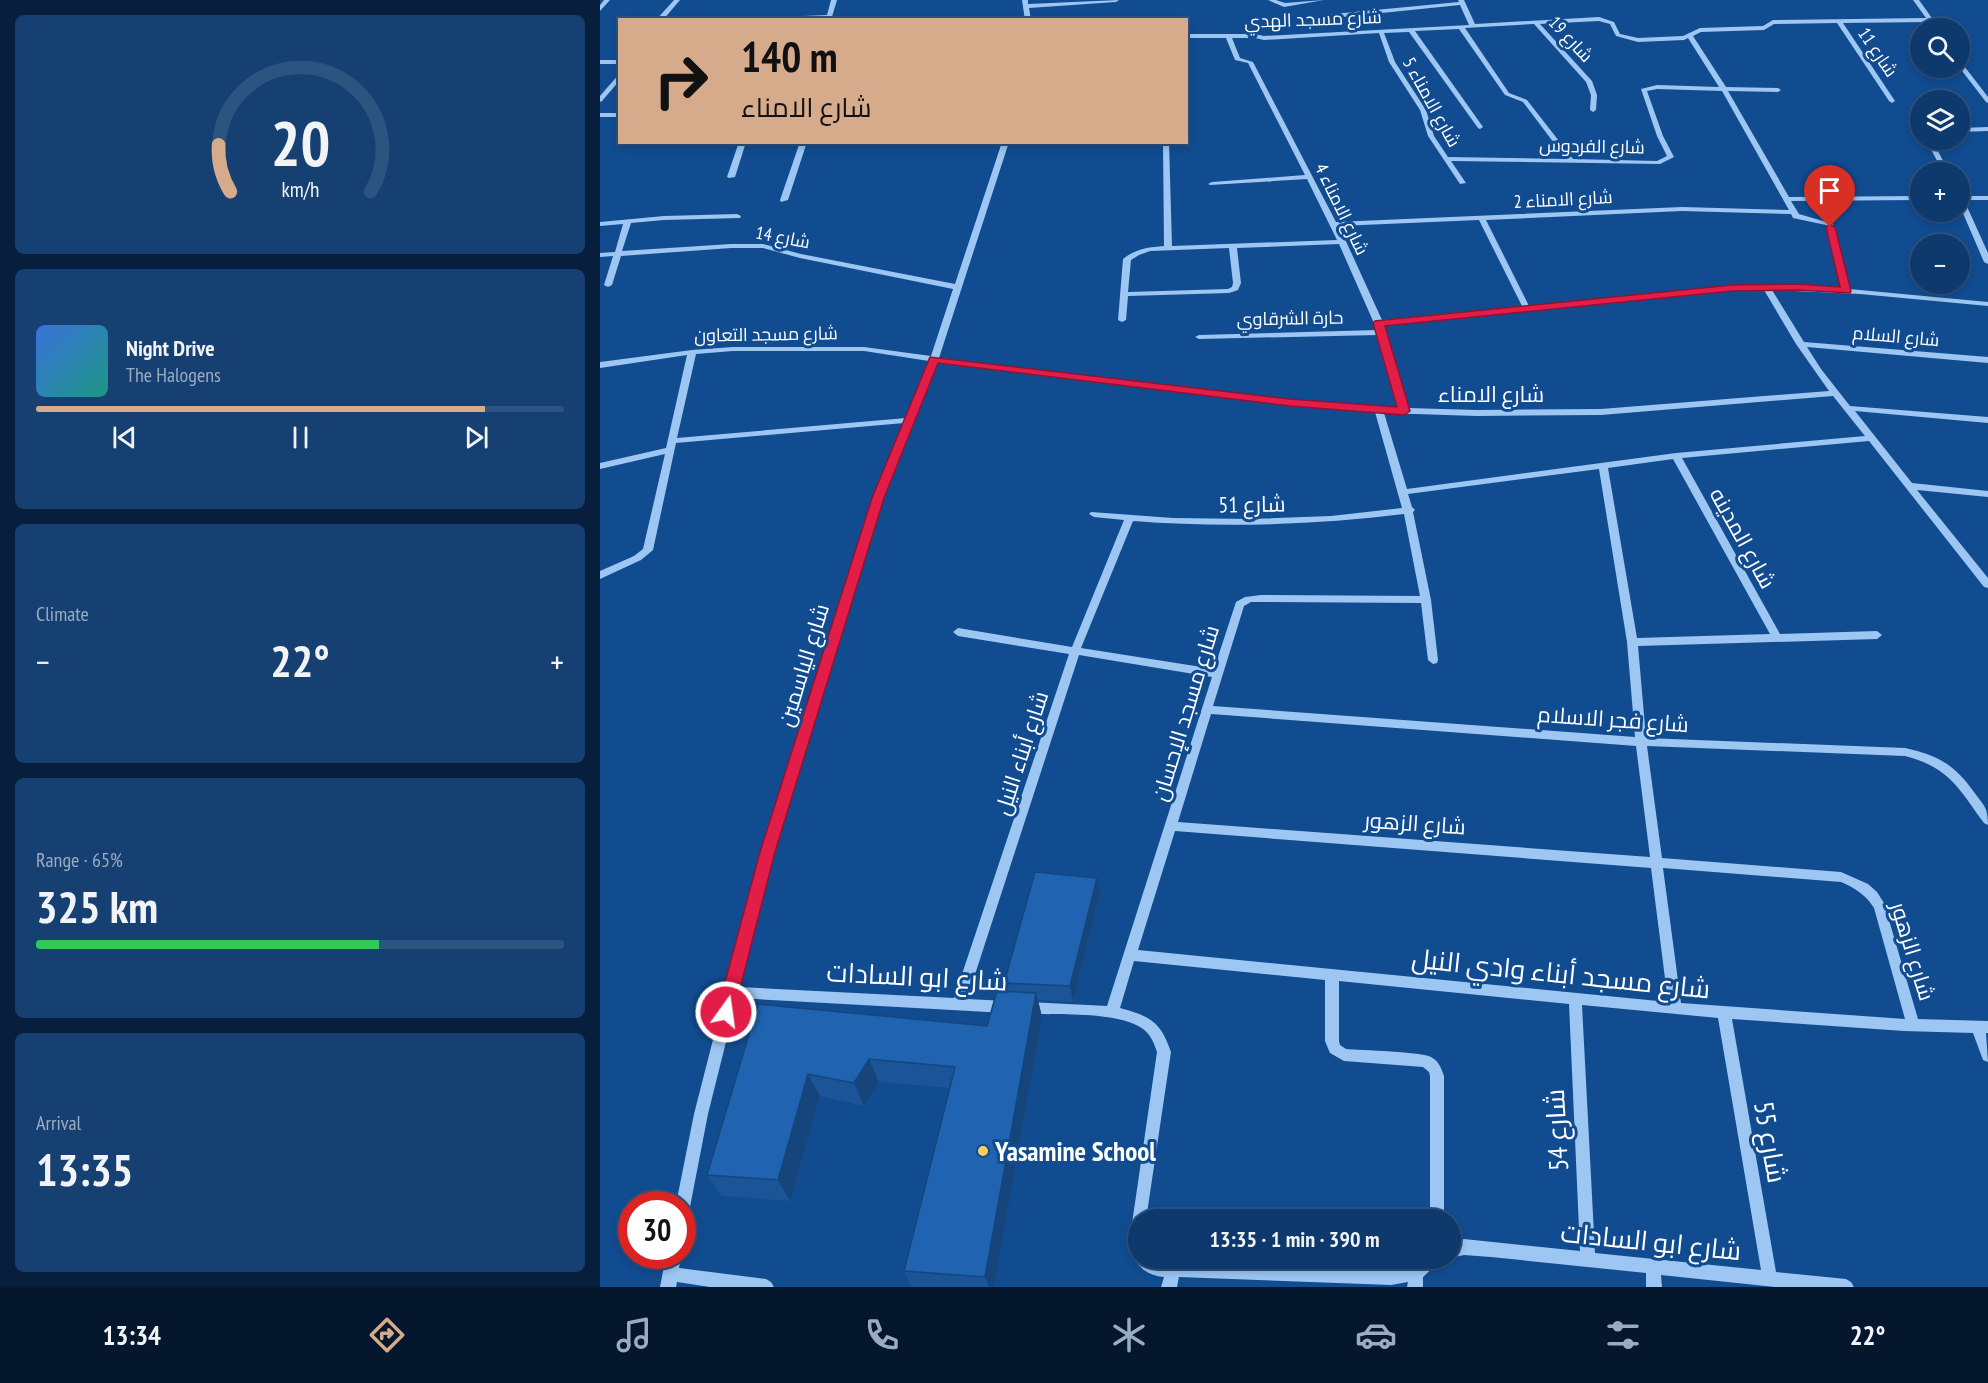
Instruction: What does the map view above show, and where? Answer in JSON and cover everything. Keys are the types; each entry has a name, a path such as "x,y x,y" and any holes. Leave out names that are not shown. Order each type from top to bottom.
{"street":[{"path":"600,9 607,0"},
{"path":"661,18 677,0"},
{"path":"829,18 834,0"},
{"path":"1028,18 1026,3 1116,0"},
{"path":"1271,0 1276,4 1292,5 1321,0"},
{"path":"1916,0 1930,18"},
{"path":"1323,17 1462,1 1473,26"},
{"name":"شارع مسجد الهدي","path":"1188,36 1264,38 1599,19 1612,23 1618,35 1630,39 1690,36 1700,30 1764,28 1773,22 1910,20"},
{"name":"شارع 11","path":"1838,20 1892,100"},
{"name":"شارع 19","path":"1535,22 1589,81 1594,95 1593,110"},
{"path":"1461,27 1507,94 1525,101 1571,161"},
{"path":"1412,30 1480,127"},
{"name":"شارع الامناء 5","path":"1381,32 1392,62 1423,110 1429,131 1462,183"},
{"name":"شارع الامناء 4","path":"1228,36 1237,59 1249,61 1256,72 1334,224 1380,328 1404,411"},
{"path":"1690,36 1724,89 1794,212"},
{"path":"600,62 618,62"},
{"path":"1970,77 1988,101"},
{"path":"600,100 618,78"},
{"name":"شارع الفردوس","path":"1446,159 1658,163 1671,157 1660,136 1643,90 1657,87 1778,90"},
{"path":"600,115 618,116"},
{"path":"1970,130 1988,129"},
{"path":"731,177 742,144"},
{"path":"784,200 803,144"},
{"name":"شارع الياسمين","path":"686,1191 701,1114 767,852 878,498 934,359 1005,144"},
{"path":"1166,144 1168,249"},
{"path":"1212,184 1310,177"},
{"path":"1970,197 1988,198"},
{"path":"1785,199 1910,198"},
{"name":"شارع الامناء 2","path":"1334,224 1682,209 1794,212 1802,219 1820,220 1829,225 1846,291"},
{"path":"600,224 628,220 737,216"},
{"path":"1482,219 1527,309"},
{"path":"608,285 628,220"},
{"path":"1970,222 1988,262"},
{"path":"1122,320 1127,259 1136,253 1168,249 1342,242"},
{"name":"شارع 14","path":"600,255 748,245 763,246 800,256 957,287"},
{"path":"1124,294 1228,291 1235,288 1237,283 1233,246"},
{"path":"1766,287 1800,344 1834,393 1988,585"},
{"name":"حارة الشرقاوي","path":"1199,337 1380,328 1527,309 1732,288 1766,287 1846,291 1988,304"},
{"name":"شارع السلام","path":"1800,344 1988,360"},
{"name":"شارع مسجد التعاون","path":"600,365 692,352 799,348 864,349 934,359"},
{"path":"600,576 608,570 640,558 648,550 692,352"},
{"name":"شارع الامناء","path":"934,359 1290,403 1404,411 1601,412 1834,393"},
{"path":"1846,408 1988,420"},
{"path":"1379,410 1410,510 1426,600 1433,660"},
{"path":"600,466 671,445 908,420"},
{"path":"1404,492 1676,456 1870,438"},
{"name":"شارع المدينه","path":"1676,456 1777,638"},
{"path":"1604,466 1632,642 1641,742 1675,1008"},
{"path":"1910,486 1988,494"},
{"name":"شارع 51","path":"1094,514 1202,524 1275,524 1347,519 1410,510"},
{"name":"شارع أبناء النيل","path":"959,1004 1075,651 1130,518"},
{"name":"شارع مسجد الإحسان","path":"1112,1012 1240,604 1249,599 1426,600"},
{"path":"958,632 1218,674"},
{"path":"1632,642 1877,635"},
{"name":"شارع فجر الاسلام","path":"1207,710 1641,742 1905,752 1927,756 1944,765 1988,820"},
{"name":"شارع الزهور","path":"1170,826 1840,877 1858,882 1872,893 1880,907 1913,1026"},
{"name":"شارع مسجد أبناء وادي النيل","path":"1130,955 1724,1013 1913,1026 1983,1028"},
{"path":"1332,975 1332,1041 1335,1049 1344,1055 1426,1061 1434,1068 1437,1076 1437,1209"},
{"name":"شارع ابو السادات","path":"731,992 1112,1012 1141,1021 1156,1034 1164,1052 1141,1209"},
{"name":"شارع 54","path":"1575,998 1588,1260"},
{"name":"شارع 55","path":"1724,1013 1770,1279"},
{"path":"1983,1028 1988,1056"},
{"name":"شارع ابو السادات","path":"1461,1247 1846,1287"},
{"path":"1653,1267 1654,1287"},
{"path":"1155,1269 1391,1277 1416,1280"},
{"path":"1169,1287 1174,1270"},
{"path":"670,1281 766,1287"}],"building":[{"path":"1035,872 1097,878 1070,986 1004,983"},
{"name":"Yasamine School","path":"997,991 1036,993 985,1277 904,1271 955,1067 869,1059 854,1083 808,1074 778,1180 707,1175 758,1004 987,1026"}],"place":[{"name":"Yasamine School","path":"983,1151"}],"route":[{"path":"726,1012 767,852 878,498 934,359 1290,403 1404,411 1378,323 1732,288 1797,287 1846,291 1830,227"}]}
